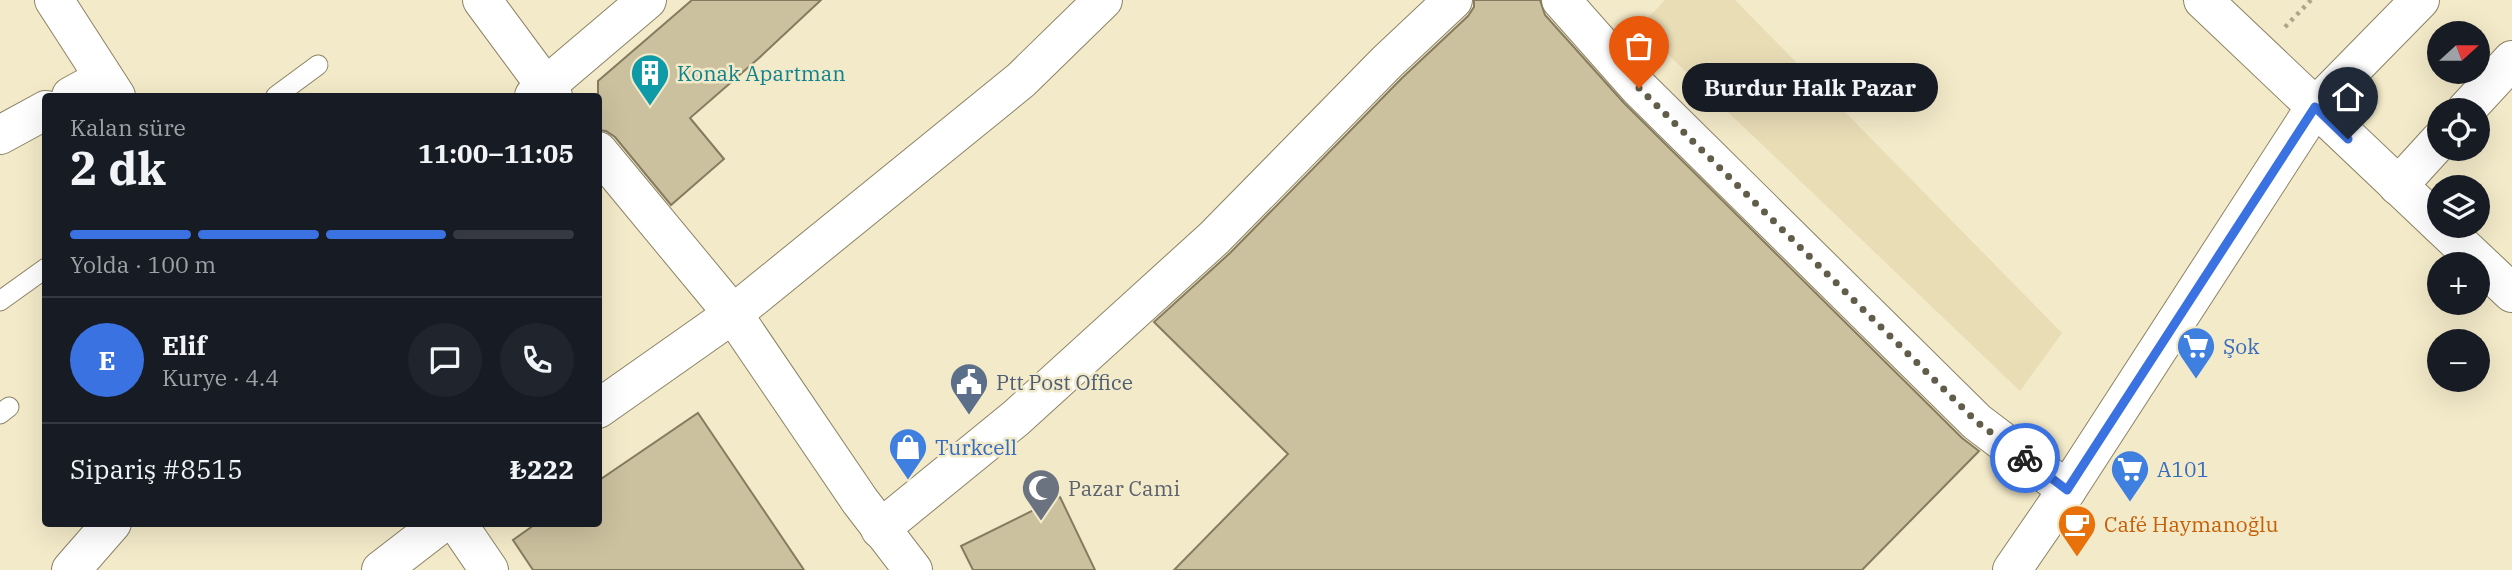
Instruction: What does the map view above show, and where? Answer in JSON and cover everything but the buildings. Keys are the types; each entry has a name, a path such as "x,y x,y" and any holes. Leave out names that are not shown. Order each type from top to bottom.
{"street":[{"path":"54,0 110,87 84,93"},
{"path":"482,0 544,93 647,0"},
{"path":"602,406 733,314 1021,80 1103,0"},
{"path":"880,529 1016,418 1214,239 1387,62 1453,0"},
{"path":"1561,0 1639,88 1977,422 2067,490"},
{"path":"2203,0 2427,213"},
{"path":"2012,570 2067,490 2315,107 2420,0"},
{"path":"2477,98 2512,60"},
{"path":"0,135 42,112"},
{"path":"2398,186 2427,154"},
{"path":"602,156 733,314 880,529 913,570"},
{"path":"2454,238 2512,293"},
{"path":"71,570 109,527"},
{"path":"381,570 437,527"},
{"path":"460,527 489,570"}],"lane":[{"path":"280,93 318,65"},
{"path":"0,301 42,271"}],"shaded area":[{"path":"1665,0 1735,0 2062,333 2020,391 1639,27"}],"way so far":[{"path":"1639,88 1977,422 2025,458"}],"place":[{"name":"Burdur Halk Pazar","path":"1639,88"},
{"name":"Konak Apartman","path":"650,107"},
{"name":"Şok","path":"2196,380"},
{"name":"Ptt Post Office","path":"969,416"},
{"name":"Turkcell","path":"908,481"},
{"name":"A101","path":"2130,503"},
{"name":"Pazar Cami","path":"1041,522"},
{"name":"Café Haymanoğlu","path":"2077,558"}],"route":[{"path":"2025,458 2067,490 2315,107 2348,139"}]}
